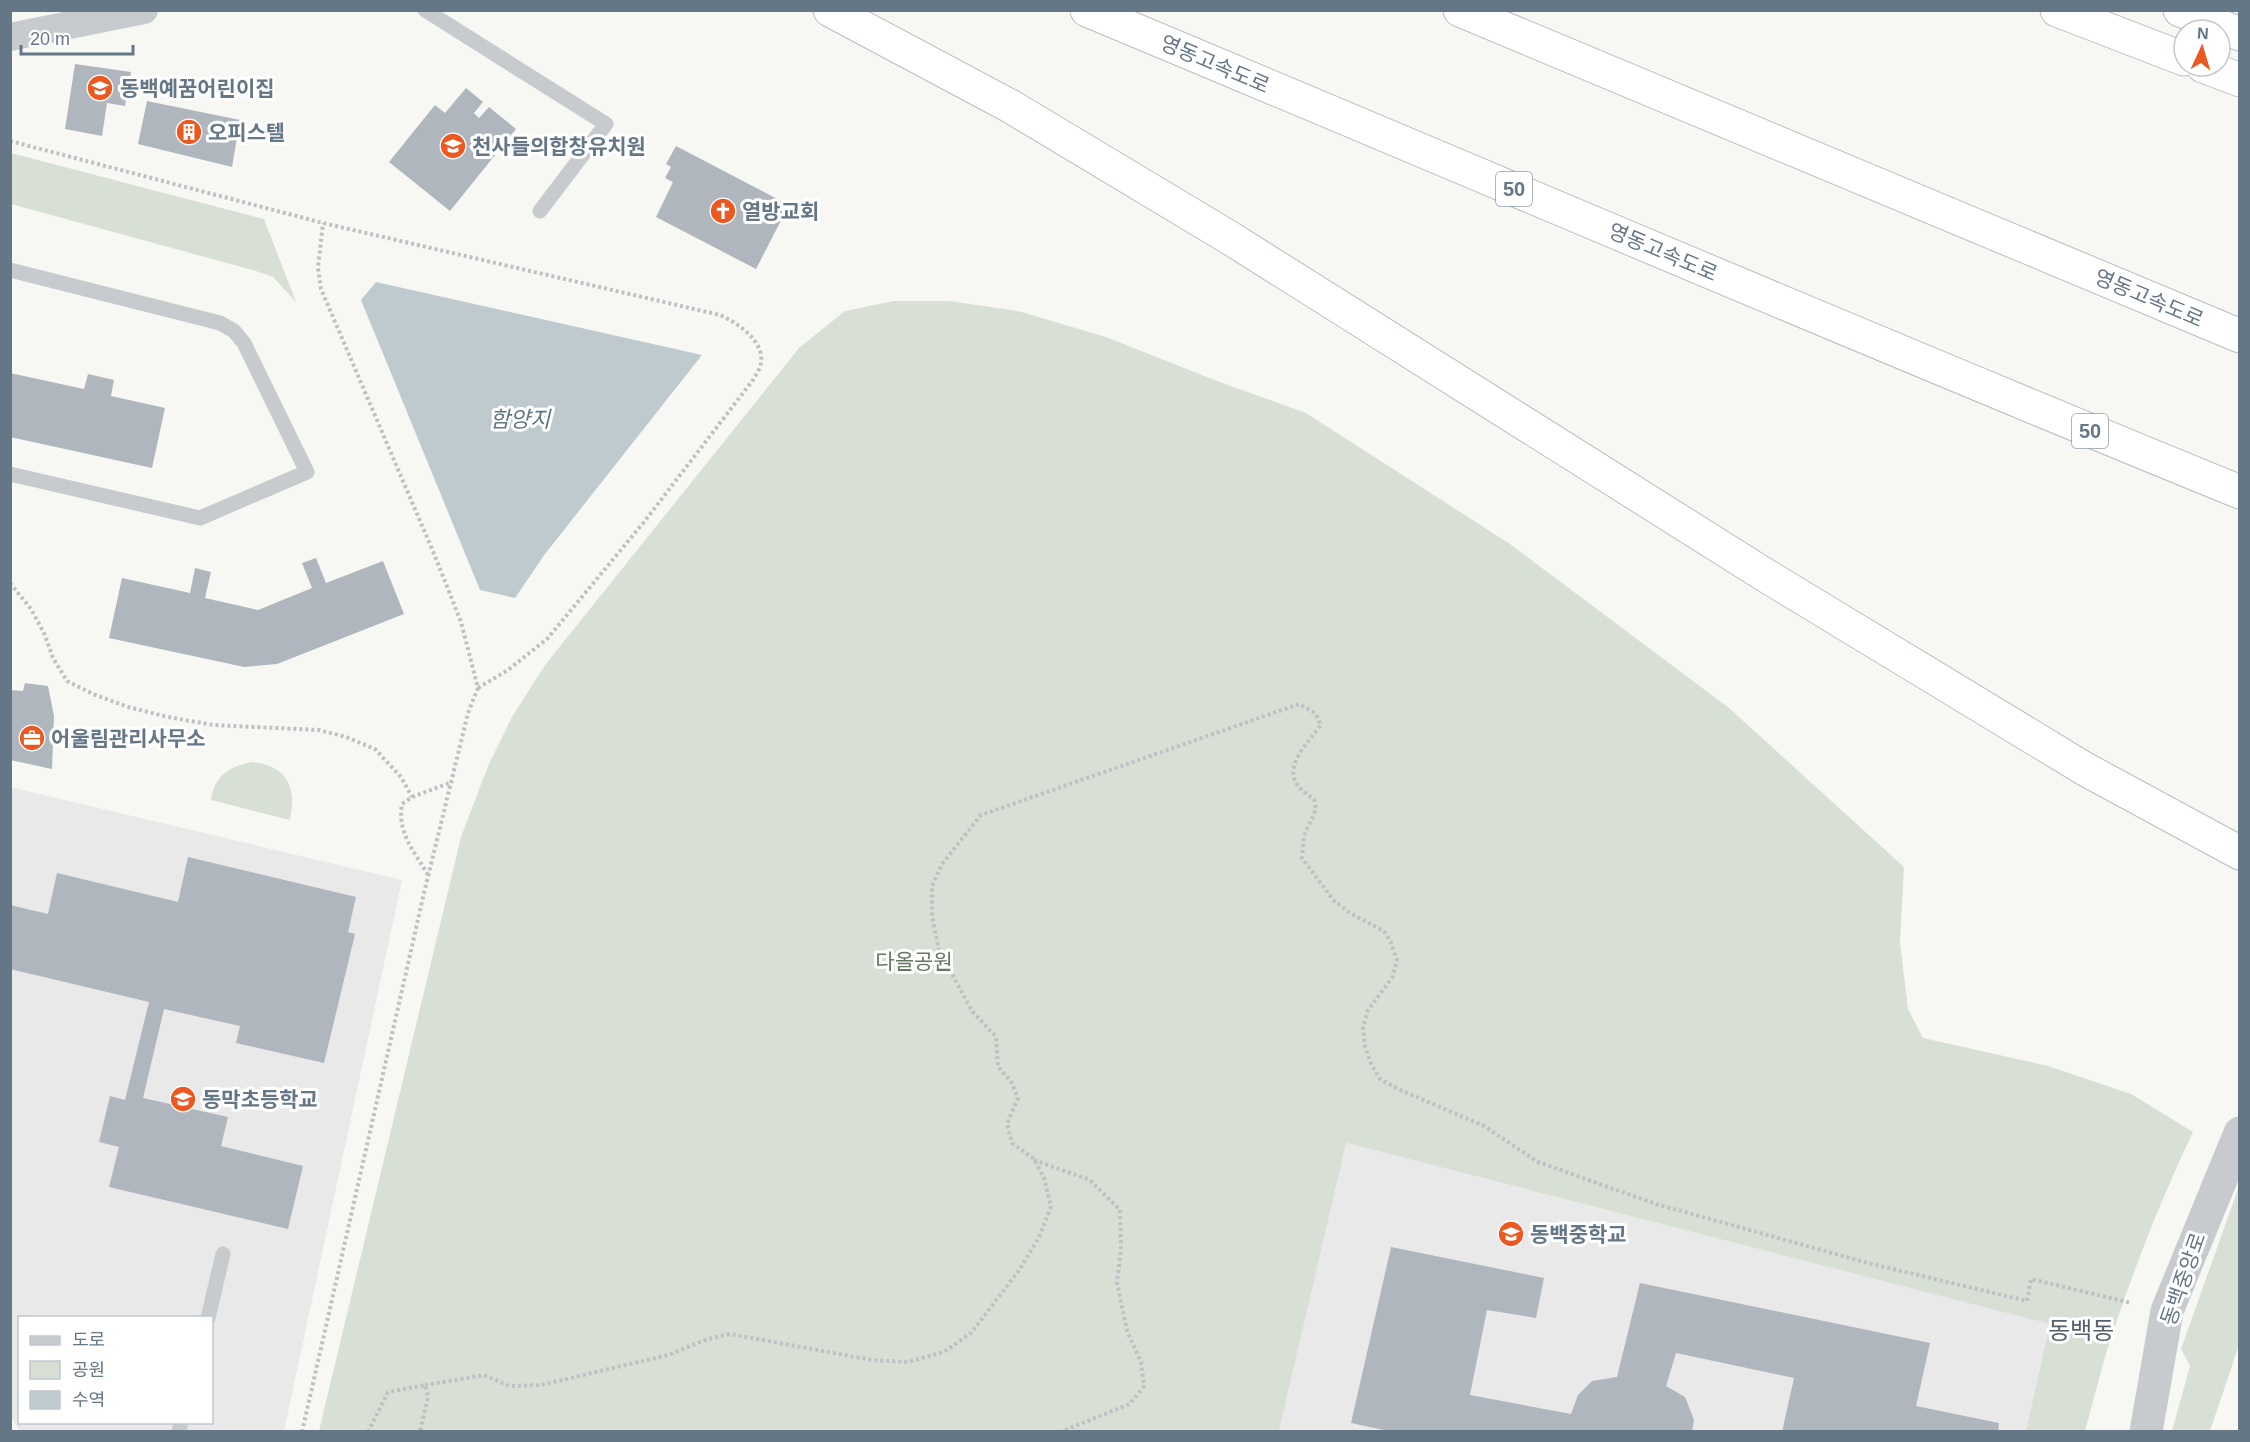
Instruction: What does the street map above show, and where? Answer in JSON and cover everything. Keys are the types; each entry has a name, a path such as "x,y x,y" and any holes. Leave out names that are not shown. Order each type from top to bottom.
{"highway":[{"path":"830,10 1010,106 1230,238 1765,575 2085,769 2240,852"},
{"name":"영동고속도로","path":"1087,10 1940,370 2240,492"},
{"name":"영동고속도로","path":"1461,10 2240,336"},
{"path":"2057,10 2172,54"},
{"path":"2180,10 2240,34"}],"street":[{"path":"10,37 144,10"},
{"name":"동백중앙로","path":"2146,1431 2167,1311 2240,1132"}],"lane":[{"path":"425,10 606,124 540,211"},
{"path":"10,270 220,323 234,331 244,343 307,472 200,518 10,474"},
{"path":"208,1316 223,1254"}],"path":[{"path":"10,141 323,223 720,315 734,321 753,339 760,352 760,366 753,380 644,522 547,639 508,670 478,688"},
{"path":"302,1431 429,876 468,713 478,688 461,622 321,288 318,268 323,223"},
{"path":"10,583 31,609 44,633 53,658 67,681 128,708 168,717 213,725 319,730 346,737 375,748 401,777 412,797"},
{"path":"1060,1431 1130,1404 1144,1386 1141,1362 1127,1331 1116,1284 1121,1249 1120,1210 1090,1180 1034,1159 1012,1143 1007,1124 1017,1098 1011,1082 998,1067 996,1037 972,1011 939,950 932,916 932,886 942,864 981,815 1299,704 1315,713 1321,725 1301,749 1295,762 1294,779 1300,791 1314,799 1316,809 1304,836 1302,858 1334,901 1350,913 1384,931 1397,960 1392,978 1368,1010 1363,1027 1368,1055 1380,1079 1484,1126 1538,1162 1656,1204 1868,1263 2027,1301 2031,1279 2167,1311"},
{"path":"429,876 402,831 400,817 402,804 412,797 452,782"},
{"path":"368,1431 388,1392 484,1375 509,1386 541,1385 659,1357 708,1339 730,1334 872,1360 908,1362 944,1352 971,1333 1020,1269 1039,1237 1051,1207 1044,1178 1034,1159"},
{"path":"420,1431 428,1397 425,1385"}],"shaded area":[{"name":"동막초등학교","path":"10,787 402,880 284,1431 20,1432 11,1420"},
{"name":"동백중학교","path":"1345,1143 2051,1324 2026,1431 1279,1432"}],"green space":[{"path":"11,153 264,219 296,302 273,277 256,271 11,204"},
{"name":"다올공원","path":"894,301 949,301 1018,311 1106,337 1306,413 1510,544 1729,708 1904,867 1900,942 1908,1009 1923,1038 2048,1066 2131,1094 2193,1132 2159,1208 2129,1286 2107,1349 2085,1431 2026,1431 2050,1324 1346,1143 1279,1431 319,1431 461,837 488,766 512,717 545,665 799,348 845,311"},
{"path":"252,762 274,768 287,780 292,797 290,820 211,800 219,778 236,767"},
{"path":"2239,1186 2239,1345 2210,1431 2172,1431 2190,1366 2181,1349"}],"water":[{"name":"함양지","path":"376,282 702,355 545,554 515,598 480,590 361,300"}],"building":[{"name":"동백예꿈어린이집","path":"75,64 131,72 125,106 107,103 102,136 65,129"},
{"name":"천사들의합창유치원","path":"466,88 483,102 474,113 479,118 489,107 516,129 450,211 389,162 435,105 445,113"},
{"name":"오피스텔","path":"147,101 240,120 232,167 138,144"},
{"name":"열방교회","path":"676,146 789,205 756,269 656,217 673,182 665,178 671,167 666,164"},
{"path":"10,373 84,389 88,374 114,380 111,396 165,408 152,468 10,437"},
{"path":"316,558 326,583 383,561 404,614 277,664 244,667 109,638 122,578 190,593 195,568 211,572 205,598 258,610 312,588 302,563"},
{"name":"어울림관리사무소","path":"25,683 48,686 54,716 52,769 10,760 10,690 23,691"},
{"path":"188,857 356,897 348,932 355,934 324,1063 236,1043 240,1026 164,1009 143,1098 228,1117 221,1146 303,1166 288,1229 109,1187 119,1147 99,1142 110,1096 125,1100 149,1002 10,969 10,905 48,914 57,873 178,902"},
{"path":"1391,1247 1544,1278 1536,1318 1487,1310 1470,1395 1571,1414 1578,1395 1592,1381 1617,1377 1640,1283 1930,1343 1916,1406 1999,1423 1998,1432 1782,1432 1794,1378 1676,1353 1666,1386 1685,1397 1694,1420 1692,1432 1393,1432 1351,1423"}],"place":[{"name":"동백예꿈어린이집","path":"100,88"},
{"name":"오피스텔","path":"189,132"},
{"name":"천사들의합창유치원","path":"453,146"},
{"name":"열방교회","path":"723,211"},
{"name":"어울림관리사무소","path":"32,738"},
{"name":"동막초등학교","path":"183,1099"},
{"name":"동백중학교","path":"1511,1234"}],"district":[{"name":"동백동","path":"2081,1330"}]}
